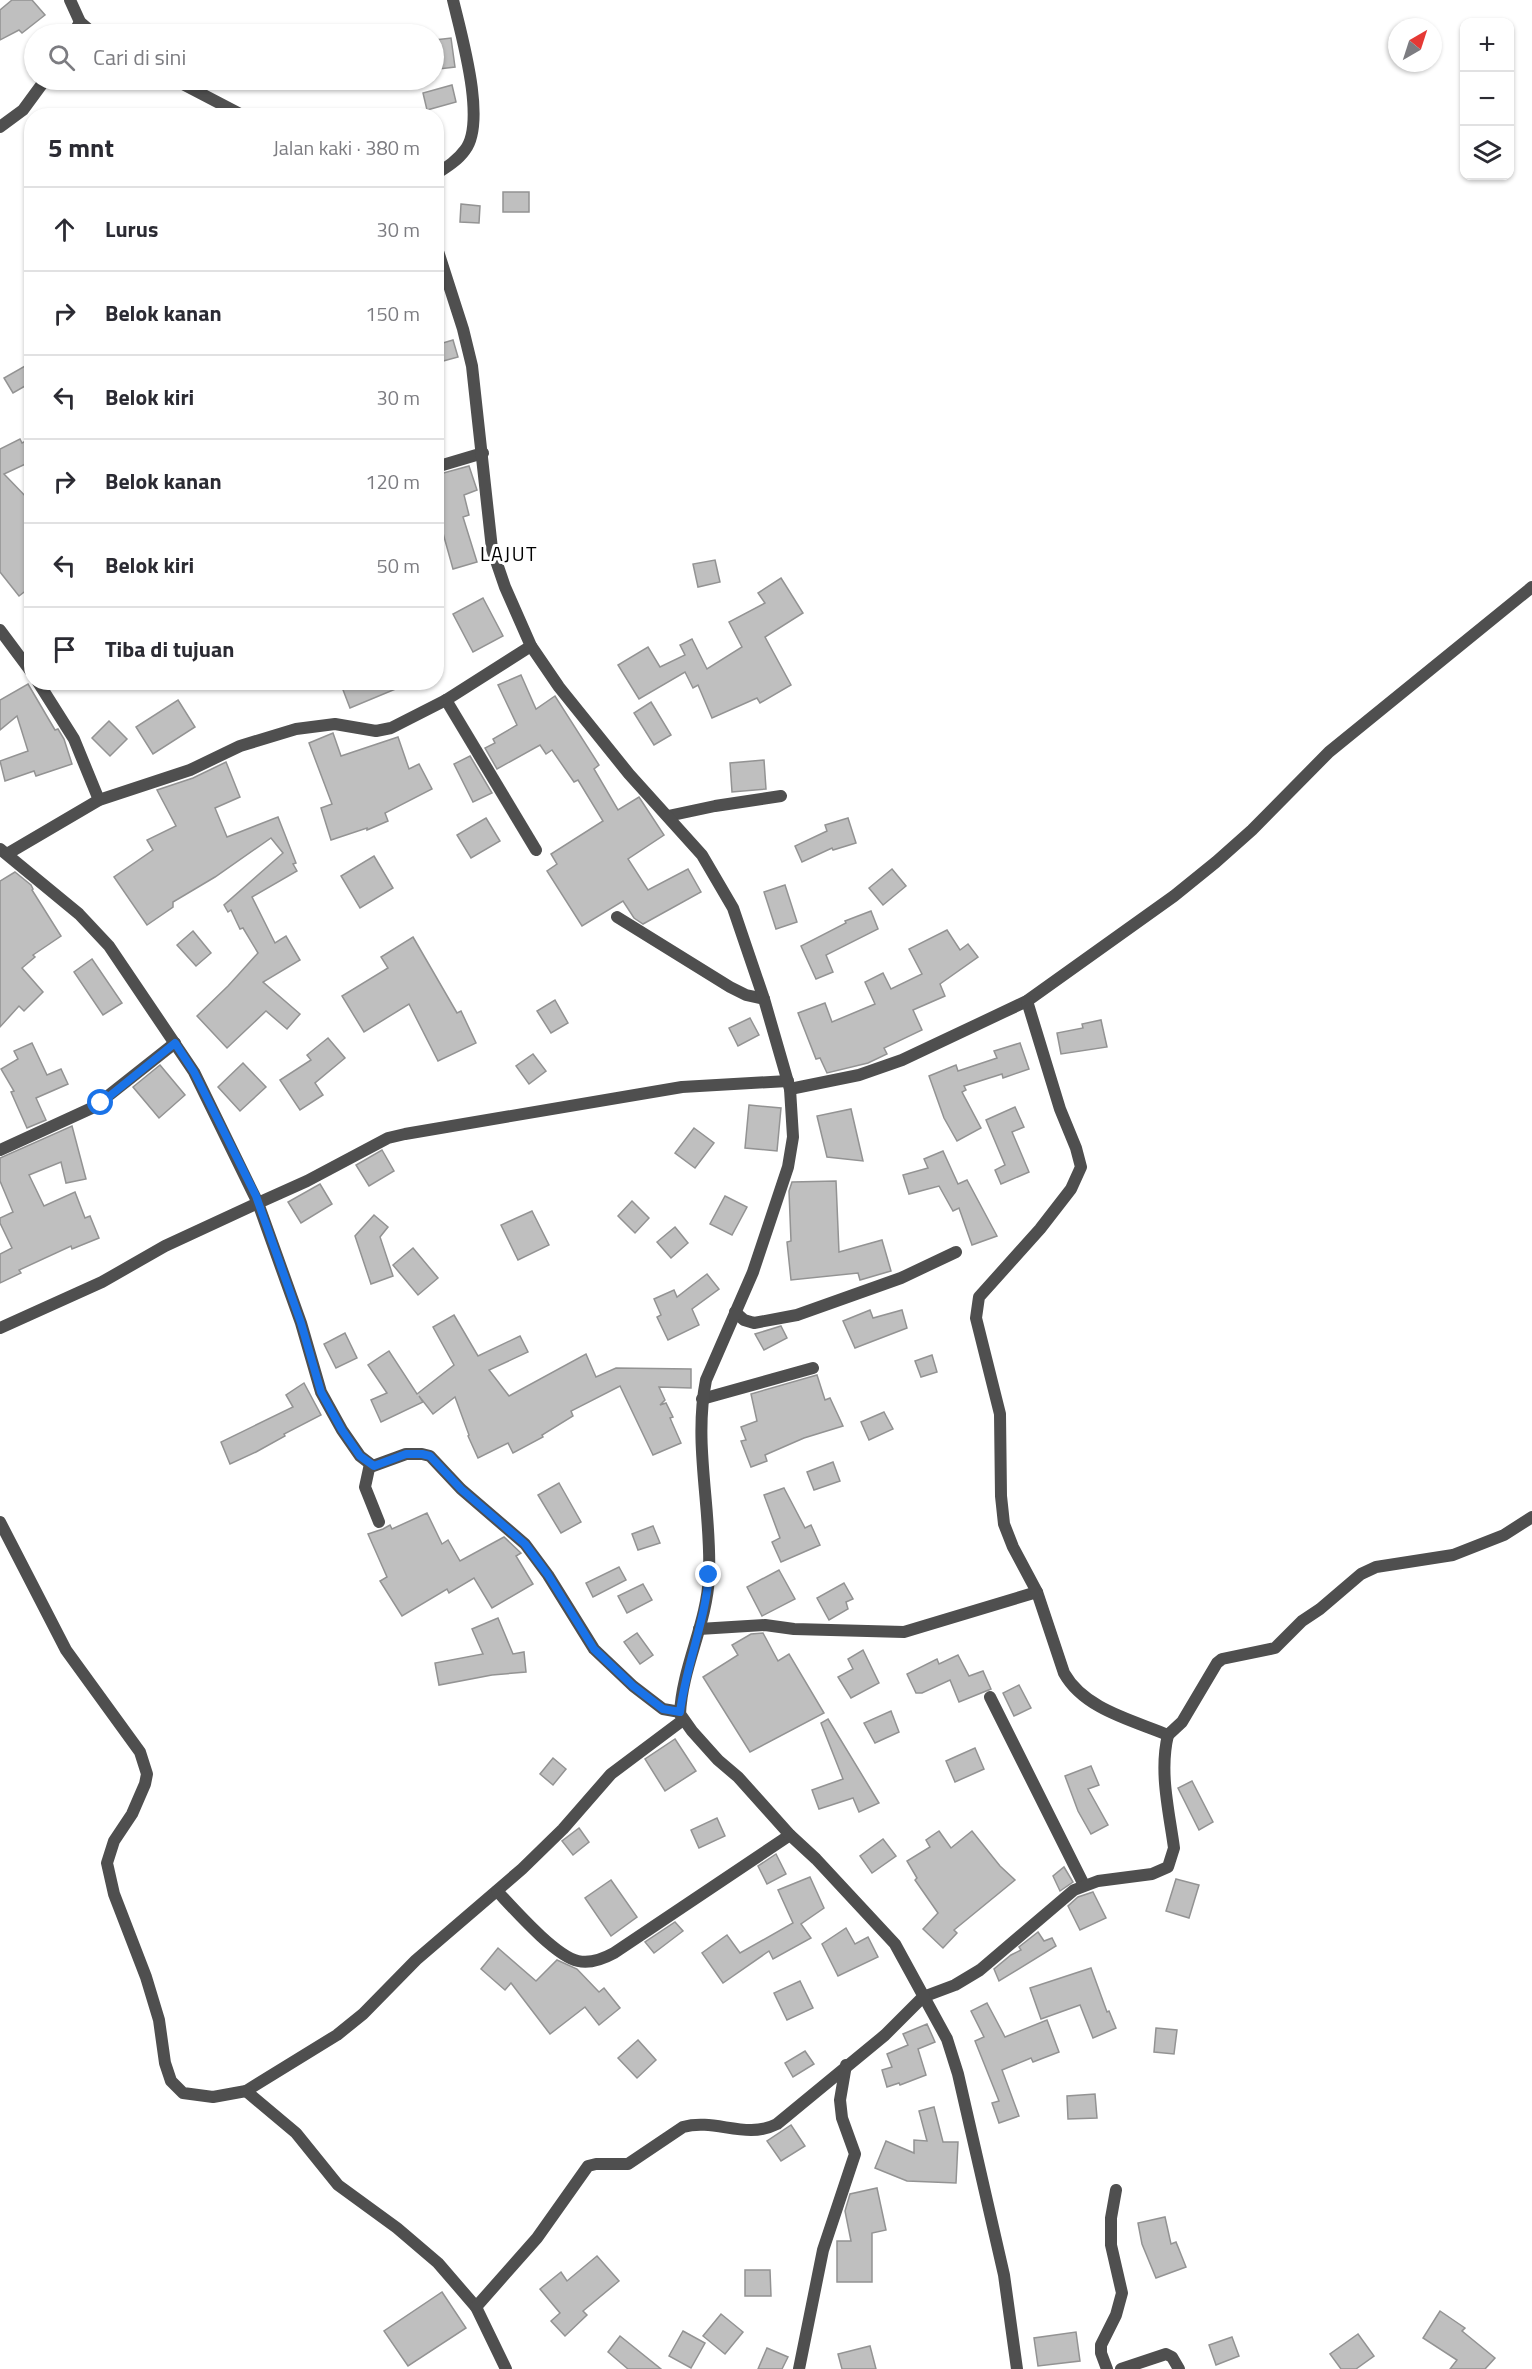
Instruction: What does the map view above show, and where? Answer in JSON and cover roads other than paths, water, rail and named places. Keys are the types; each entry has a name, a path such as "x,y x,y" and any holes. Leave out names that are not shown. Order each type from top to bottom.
{"street":[{"path":"70,0 82,24"},
{"path":"444,169 466,150 475,126 473,95 453,0"},
{"path":"24,108 38,90"},
{"path":"194,90 229,108"},
{"path":"0,127 24,109"},
{"path":"0,1522 66,1650 140,1752 144,1762 147,1774 141,1796 114,1841 107,1863 114,1894 146,1977 159,2020 165,2063 171,2081 179,2091 195,2096 213,2097 246,2091 338,2035 363,2014 416,1960 497,1891 563,1829 606,1778 681,1716 683,1686 707,1602 709,1575 701,1445 702,1399 706,1380 753,1272 788,1167 793,1137 789,1085 764,999 733,908 702,855 636,782 560,687 531,645 505,587 492,549 472,366 444,270"},
{"path":"444,465 483,453"},
{"path":"0,1328 102,1282 165,1246 307,1181 388,1138 565,1105 682,1087 789,1085 859,1075 902,1060 1027,1001 1174,896 1216,862 1252,830 1329,753 1532,587"},
{"path":"0,630 24,663"},
{"path":"531,645 446,700 384,731 334,724 296,729 240,747 190,770 99,800 4,851 79,914 109,946 194,1072 258,1203 301,1323 321,1392 342,1430 360,1456 370,1464 381,1464 406,1454 430,1456 461,1489 525,1544 548,1575 594,1649 633,1686 663,1709 681,1716 718,1760 738,1777 790,1835 816,1859 896,1944 947,2039 958,2074 1004,2275 1017,2369"},
{"path":"43,690 74,739 99,800"},
{"path":"446,700 536,850"},
{"path":"668,816 781,796"},
{"path":"617,917 730,987 746,995 764,999"},
{"path":"1027,1001 1060,1109 1076,1148 1080,1167 1071,1189 979,1297 976,1318 1000,1414 1001,1496 1004,1524 1013,1547 1037,1592 1064,1673 1070,1683 1096,1704 1168,1735"},
{"path":"0,1150 94,1107 175,1043"},
{"path":"735,1312 744,1320 754,1323 797,1315 901,1278 956,1252"},
{"path":"702,1399 813,1368"},
{"path":"370,1464 365,1487 379,1522"},
{"path":"476,2307 537,2238 588,2166 628,2164 692,2124 730,2129 765,2130 777,2124 885,2035 923,1997 955,1985 981,1970 1074,1890 1084,1885 1152,1874 1168,1867 1174,1848 1165,1783 1164,1749 1168,1735 1182,1722 1217,1663 1222,1659 1275,1648 1297,1625 1320,1609 1361,1574 1376,1567 1453,1555 1504,1535 1532,1517"},
{"path":"699,1629 765,1625 794,1629 904,1632 924,1628 1037,1592"},
{"path":"990,1697 1084,1885"},
{"path":"497,1891 538,1932 572,1959 581,1962 595,1961 614,1953 790,1835"},
{"path":"799,2369 823,2250 855,2154 842,2118 840,2100 846,2065"},
{"path":"246,2091 296,2133 338,2185 398,2228 438,2263 476,2307 506,2369"},
{"path":"1107,2369 1101,2353 1101,2345 1116,2316 1122,2293 1111,2245 1111,2218 1116,2190"},
{"path":"1121,2369 1166,2354 1172,2357 1179,2369"}],"district":[{"name":"LAJUT","path":"509,553"}]}
